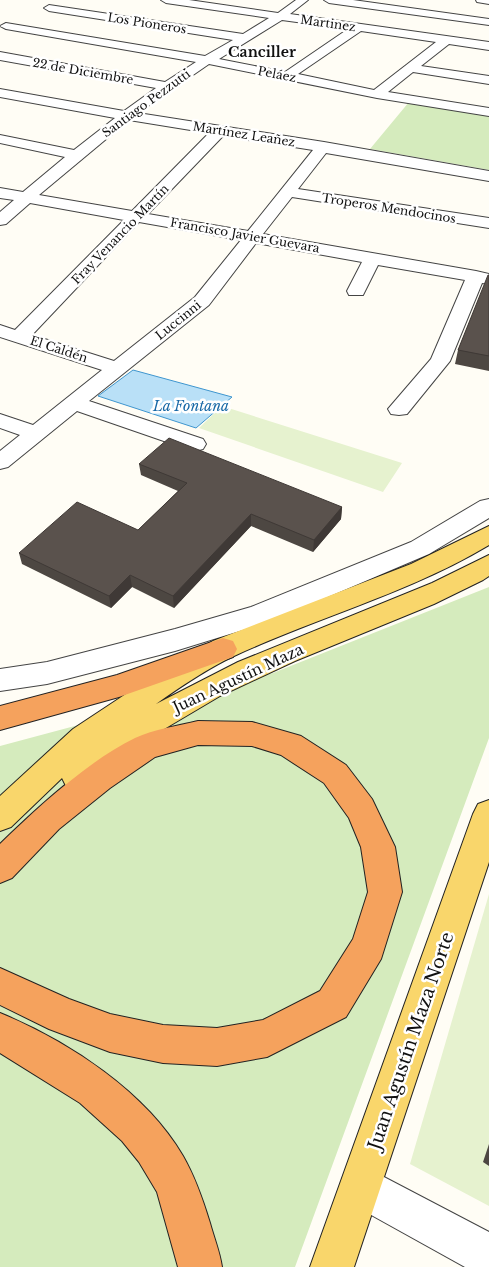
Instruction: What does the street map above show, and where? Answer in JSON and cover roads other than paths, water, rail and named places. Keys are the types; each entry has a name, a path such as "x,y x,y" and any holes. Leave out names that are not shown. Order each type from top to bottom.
{"highway":[{"path":"0,718 119,686 223,649"},
{"path":"0,866 56,813 99,778 146,747 198,733 252,734 290,745 335,774 361,809 378,847 385,892 368,947 333,1004 267,1038 217,1047 163,1044 102,1030 62,1016 0,986"},
{"path":"0,1032 55,1062 100,1095 140,1131 168,1169 184,1209 200,1267"}],"main road":[{"name":"Juan Agustín Maza","path":"0,817 84,738 151,692 223,649 420,570 460,551 489,534"},
{"name":"Juan Agustín Maza","path":"0,866 42,813 82,774 120,744 178,704 356,623 438,592 489,564"},
{"name":"Juan Agustín Maza Norte","path":"332,1267 489,814"}],"street":[{"name":"Los Pioneros","path":"68,0 44,10 244,38"},
{"name":"Martinez","path":"166,0 489,46"},
{"name":"Santiago Pezzutti","path":"0,220 124,116 206,60 282,16 303,0"},
{"path":"328,0 489,22"},
{"path":"387,31 420,0"},
{"path":"481,0 489,1"},
{"path":"3,28 23,19"},
{"path":"287,76 359,27"},
{"name":"Peláez","path":"3,28 206,60 377,94 489,112"},
{"path":"377,94 446,40"},
{"name":"22 de Diciembre","path":"0,56 166,86"},
{"path":"410,68 489,80"},
{"name":"Martínez Leañez","path":"0,93 124,116 324,146 489,176"},
{"name":"Fray Venancio Martín","path":"19,336 138,217 220,130"},
{"path":"0,139 78,155"},
{"name":"Luccinni","path":"0,462 202,301 324,146"},
{"name":"Francisco Javier Guevara","path":"0,192 482,277"},
{"name":"Troperos Mendocinos","path":"288,192 489,224"},
{"path":"356,290 373,258"},
{"path":"399,409 440,361 482,277"},
{"name":"El Caldén","path":"0,331 117,368"},
{"path":"73,403 195,444"},
{"path":"0,420 35,433"},
{"path":"0,680 46,673 175,640 258,615 420,548 489,508"},
{"path":"361,1186 489,1256"}],"water":[{"name":"La Fontana","path":"133,370 232,397 196,428 98,396"}],"district":[{"name":"Canciller","path":"262,52"}]}
